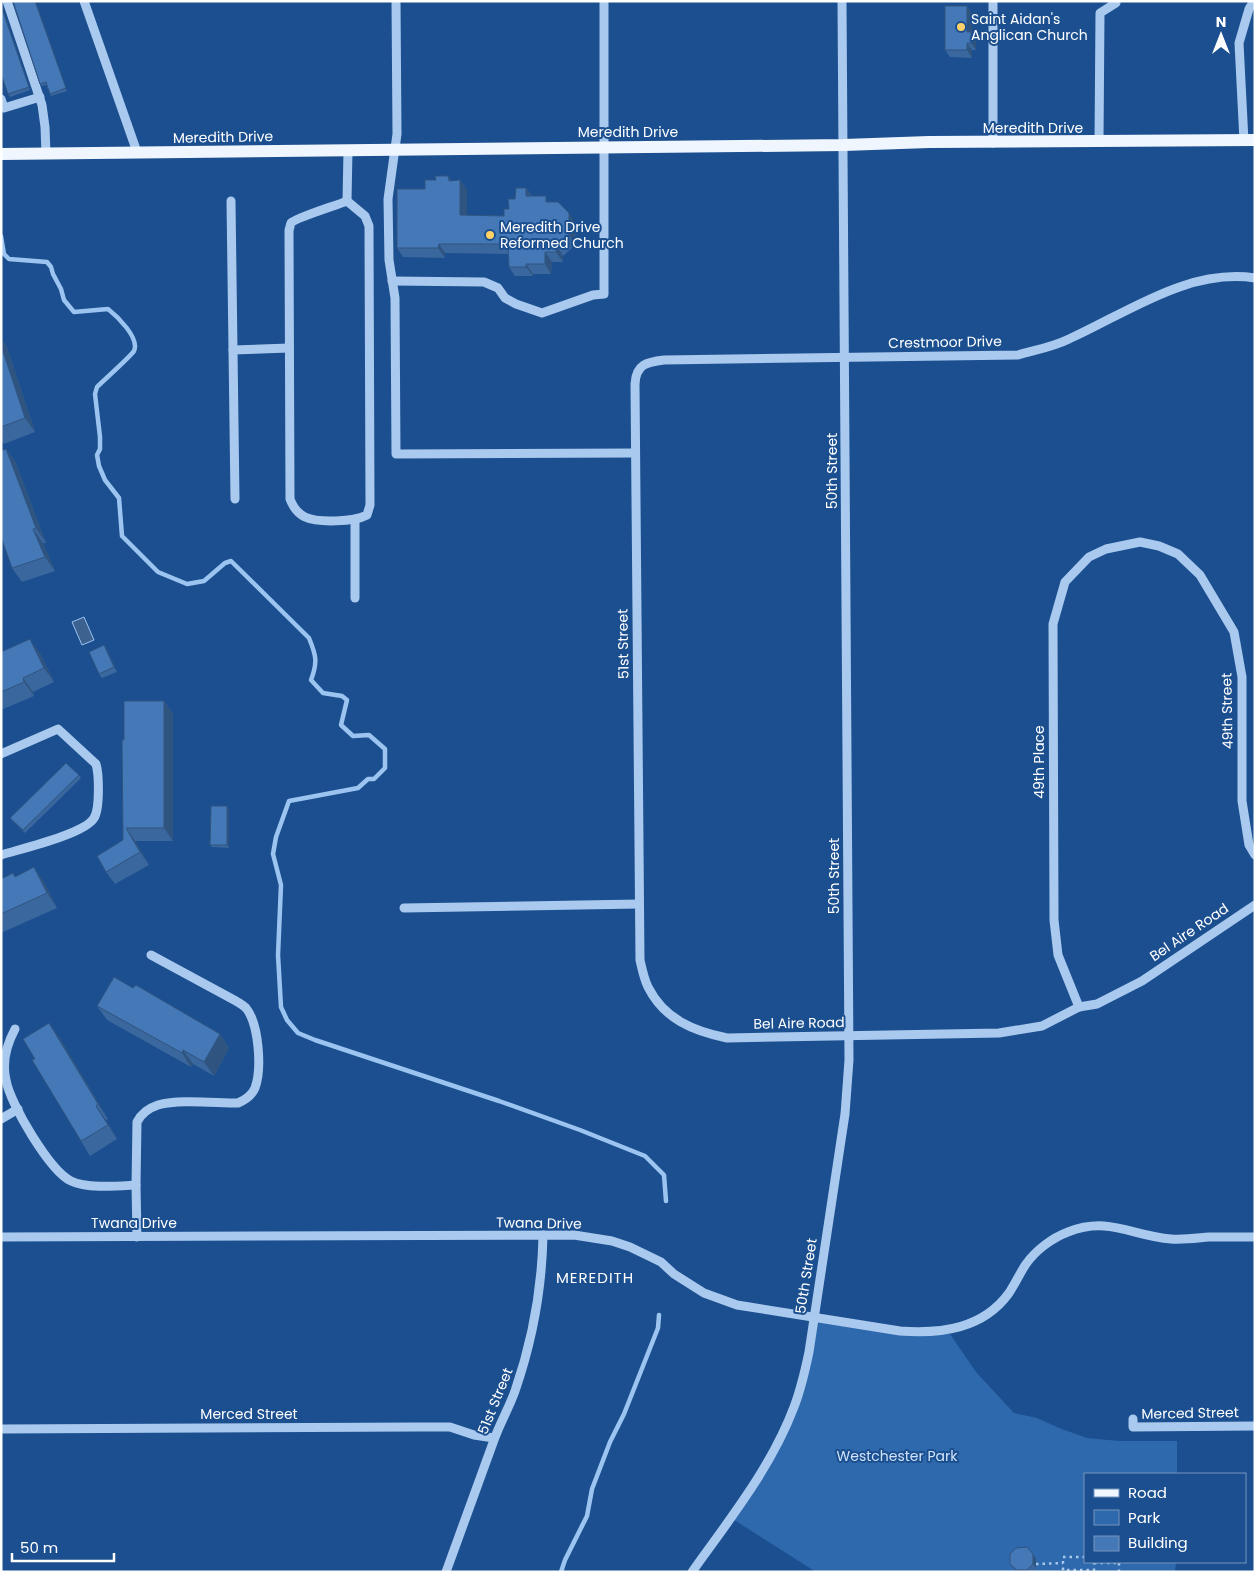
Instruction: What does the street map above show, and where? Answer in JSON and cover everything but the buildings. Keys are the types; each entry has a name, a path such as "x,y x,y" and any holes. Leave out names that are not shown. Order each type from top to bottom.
{"main road":[{"name":"Meredith Drive","path":"1,154 844,145 929,142 1250,140"}],"street":[{"path":"7,1 40,96 45,117 46,154"},
{"path":"84,1 137,152"},
{"path":"396,1 397,134 388,199 389,260 395,298 396,454 636,453"},
{"path":"392,281 484,282 498,288 505,298 516,304 542,313 592,295 604,294 604,1"},
{"name":"50th Street","path":"692,1572 749,1493 776,1446 794,1408 802,1380 814,1318 845,1114 849,1036 842,1"},
{"path":"993,1 993,143"},
{"path":"1250,140 1238,43 1249,9 1254,1"},
{"path":"1099,142 1100,13 1116,4"},
{"path":"1,99 4,108 40,96"},
{"path":"348,151 348,202"},
{"path":"232,201 235,499"},
{"path":"348,202 365,216 368,226 370,505 367,515 355,519 318,521 306,517 294,507 290,499 289,230 292,222 301,216 348,202"},
{"name":"Crestmoor Drive","path":"635,384 635,376 639,369 644,364 654,362 1018,355 1067,340 1182,286 1212,278 1240,275 1255,278"},
{"path":"233,350 289,348"},
{"name":"51st Street","path":"635,384 639,904"},
{"path":"355,519 355,598"},
{"name":"49th Street","path":"1120,545 1140,542 1159,546 1178,554 1200,575 1234,632 1242,677 1242,801 1249,845 1255,855"},
{"name":"49th Place","path":"1079,1007 1058,955 1054,920 1053,624 1065,582 1089,557 1120,545"},
{"path":"1,754 58,729 96,764 98,771 97,809 94,818 86,825 54,839 1,855"},
{"path":"404,908 639,904"},
{"name":"Bel Aire Road","path":"639,904 640,960 647,986 662,1008 684,1025 703,1034 727,1038 999,1034 1042,1026 1079,1007 1097,1004 1142,980 1255,905"},
{"path":"137,1237 137,1122 146,1111 157,1105 176,1103 238,1104 252,1094 255,1086 258,1056 256,1029 246,1008 151,954"},
{"path":"15,1029 6,1052 6,1081 18,1109 48,1161 59,1173 72,1182 95,1186 136,1185"},
{"path":"1,1119 18,1109"},
{"name":"Twana Drive","path":"1,1237 574,1235 612,1241 630,1247 661,1262 674,1274 704,1293 737,1305 900,1331 921,1332 948,1331 964,1327 981,1319 1008,1294 1026,1263 1038,1251 1052,1240 1067,1232 1086,1226 1121,1227 1152,1237 1173,1239 1255,1237"},
{"name":"51st Street","path":"446,1572 494,1438 514,1394 528,1353 537,1310 542,1267 543,1235"},
{"name":"Merced Street","path":"1133,1419 1133,1427 1255,1426"},
{"name":"Merced Street","path":"1,1429 417,1426 450,1427 474,1435 494,1438"}],"path":[{"path":"1084,1557 1063,1557 1063,1570 1094,1570 1094,1563"},
{"path":"1036,1564 1063,1563"}],"green space":[{"name":"Westchester Park","path":"814,1318 900,1331 948,1331 976,1372 1014,1413 1037,1418 1087,1438 1119,1441 1177,1441 1177,1473 1084,1473 1084,1563 1176,1563 1175,1572 816,1572 731,1518 794,1408"}],"shaded area":[{"path":"84,617 94,640 82,645 72,622"}],"waterway":[{"path":"1,236 4,254 9,259 47,262 61,289 64,300 74,312 108,309 127,328 134,340 134,351 97,387 95,394 100,437 100,449 97,455 99,466 105,480 119,498 122,536 158,572 187,584 204,581 225,563 231,561 309,638 315,659 315,668 311,680 323,693 342,696 347,700 341,725 353,736 369,735 385,749 385,768 374,779 368,779 358,788 289,801 276,837 273,854 281,885 278,955 281,1007 287,1020 298,1033 315,1040 499,1101 645,1156 664,1175 666,1201"},
{"path":"561,1572 587,1516 592,1489 658,1328 659,1315"}],"place":[{"name":"Saint Aidan's Anglican Church","path":"961,27"},
{"name":"Meredith Drive Reformed Church","path":"490,235"}],"district":[{"name":"MEREDITH","path":"595,1277"}]}
